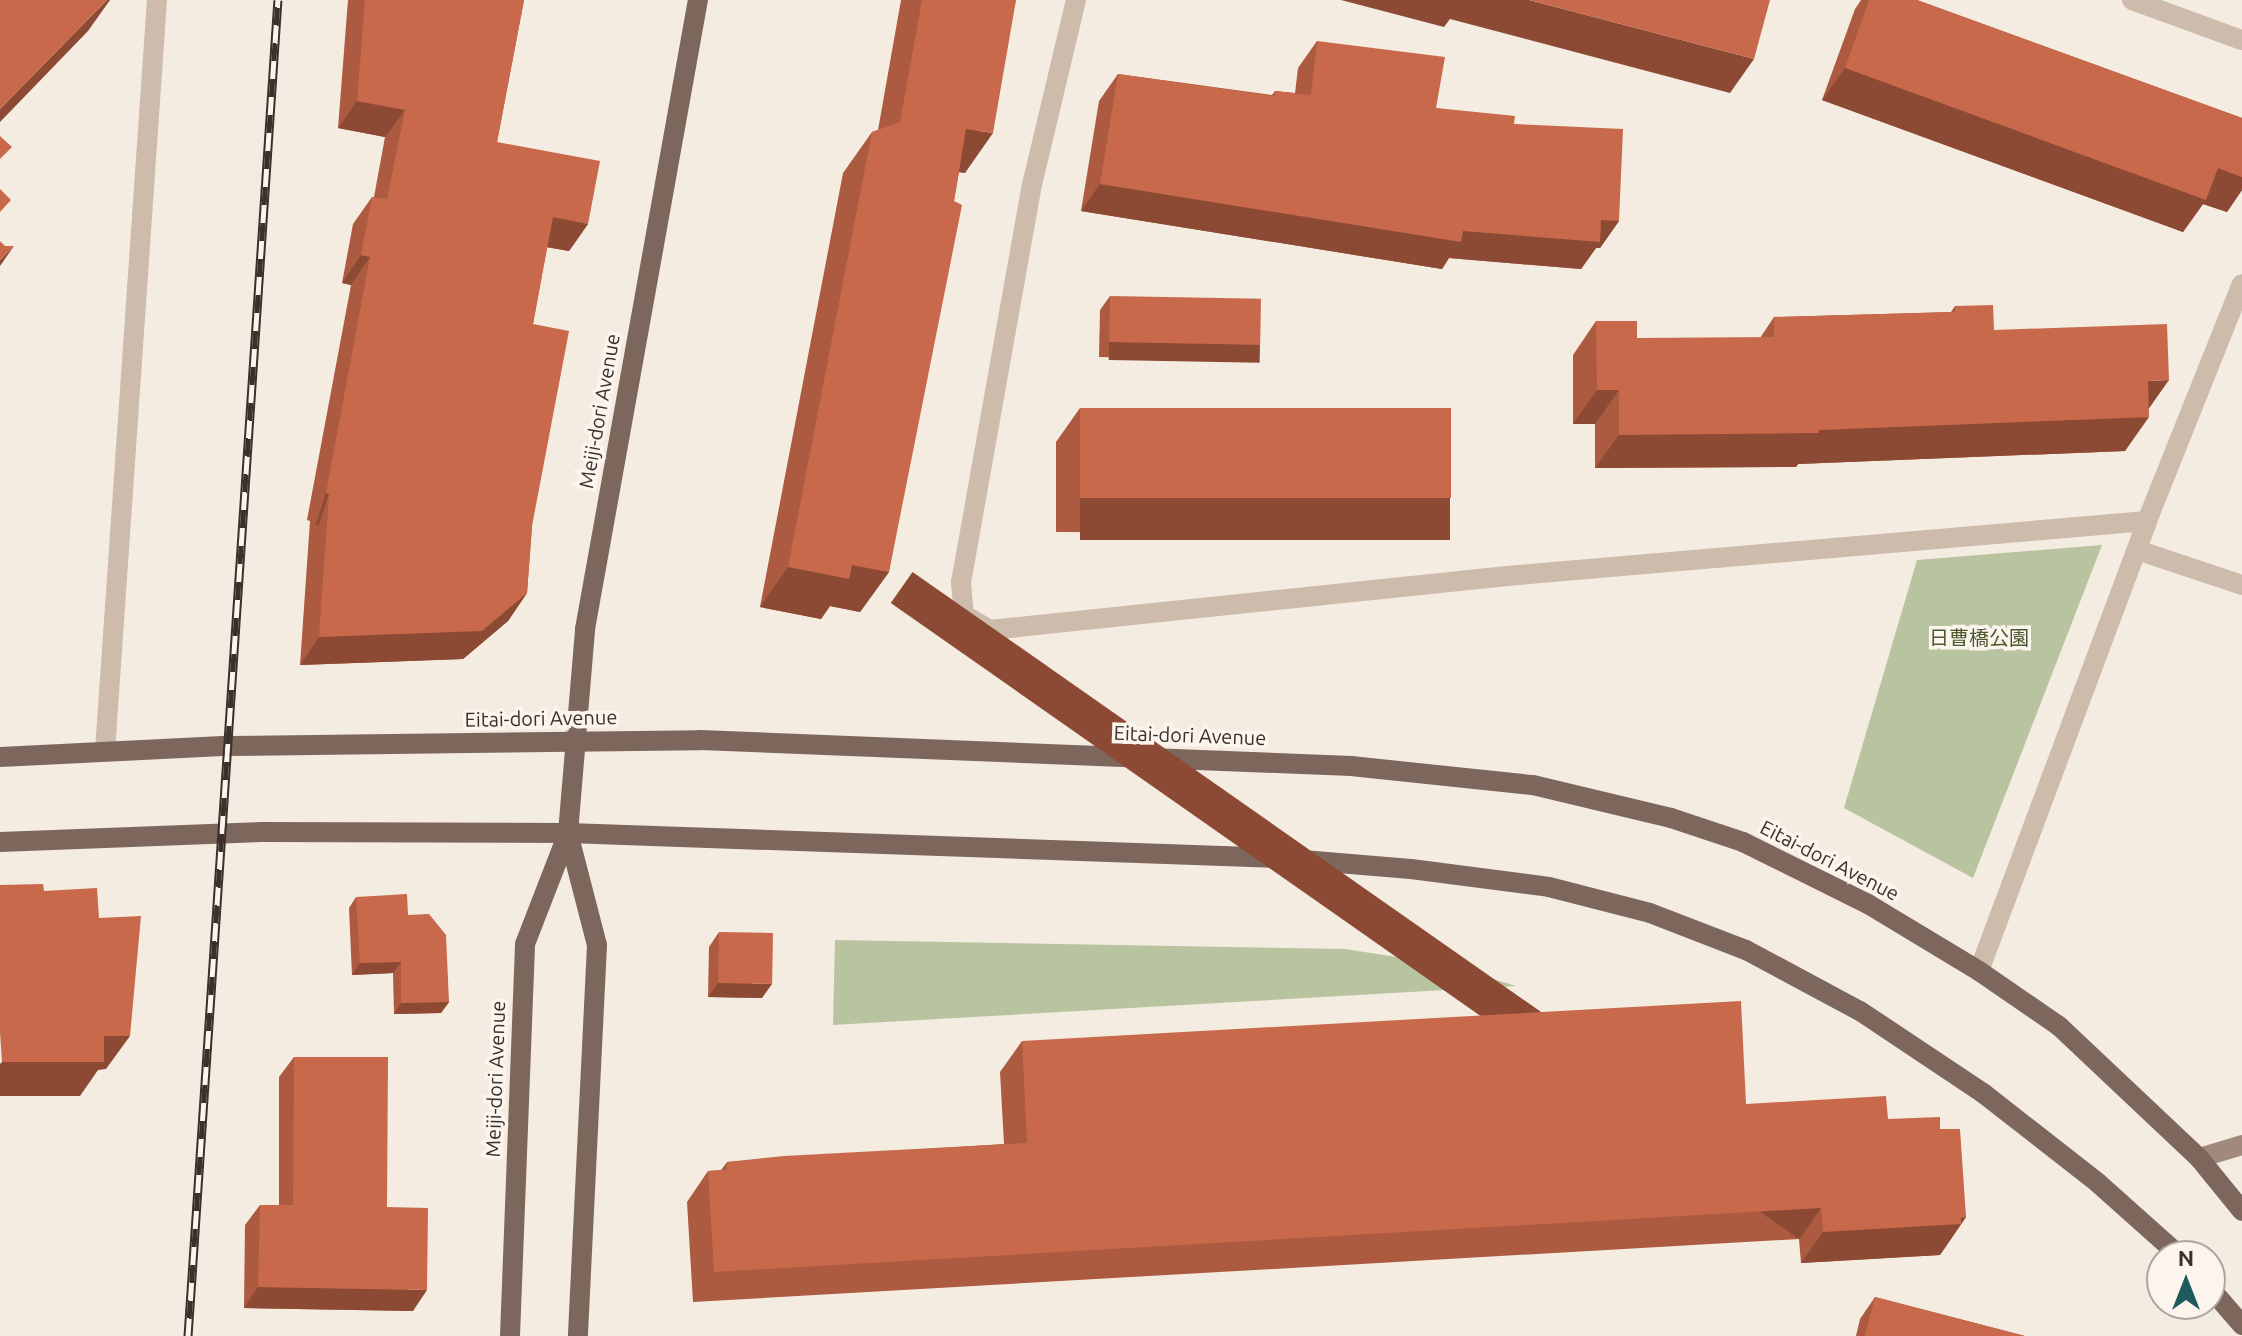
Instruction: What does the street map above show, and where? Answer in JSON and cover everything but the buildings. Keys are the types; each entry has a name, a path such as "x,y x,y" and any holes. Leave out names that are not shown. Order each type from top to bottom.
{"main road":[{"name":"Meiji-dori Avenue","path":"510,1336 525,944 568,833 585,629 698,0"},
{"name":"Eitai-dori Avenue","path":"0,757 228,746 700,740 1351,766 1533,785 1671,818 1743,842 1868,904 1979,971 2059,1026 2199,1158 2242,1211"},
{"path":"0,842 262,832 568,833 1279,858 1411,869 1549,887 1650,913 1746,950 1860,1011 1983,1093 2098,1183 2162,1240"},
{"name":"Meiji-dori Avenue","path":"568,833 597,945 578,1336"},
{"path":"2226,1306 2242,1325"}],"street":[{"path":"105,751 157,0"},
{"path":"1076,0 1032,184 961,582 964,615 990,630 1507,576 2147,521"},
{"path":"2132,0 2242,40"},
{"path":"1979,971 2147,521 2242,284"},
{"path":"2137,550 2242,585"},
{"path":"2199,1158 2242,1145"}],"green space":[{"name":"日曹橋公園","path":"2102,545 1973,878 1844,808 1917,560"},
{"path":"835,940 1345,949 1448,965 1516,986 833,1025"}],"railway":[{"path":"188,1336 278,0"}]}
